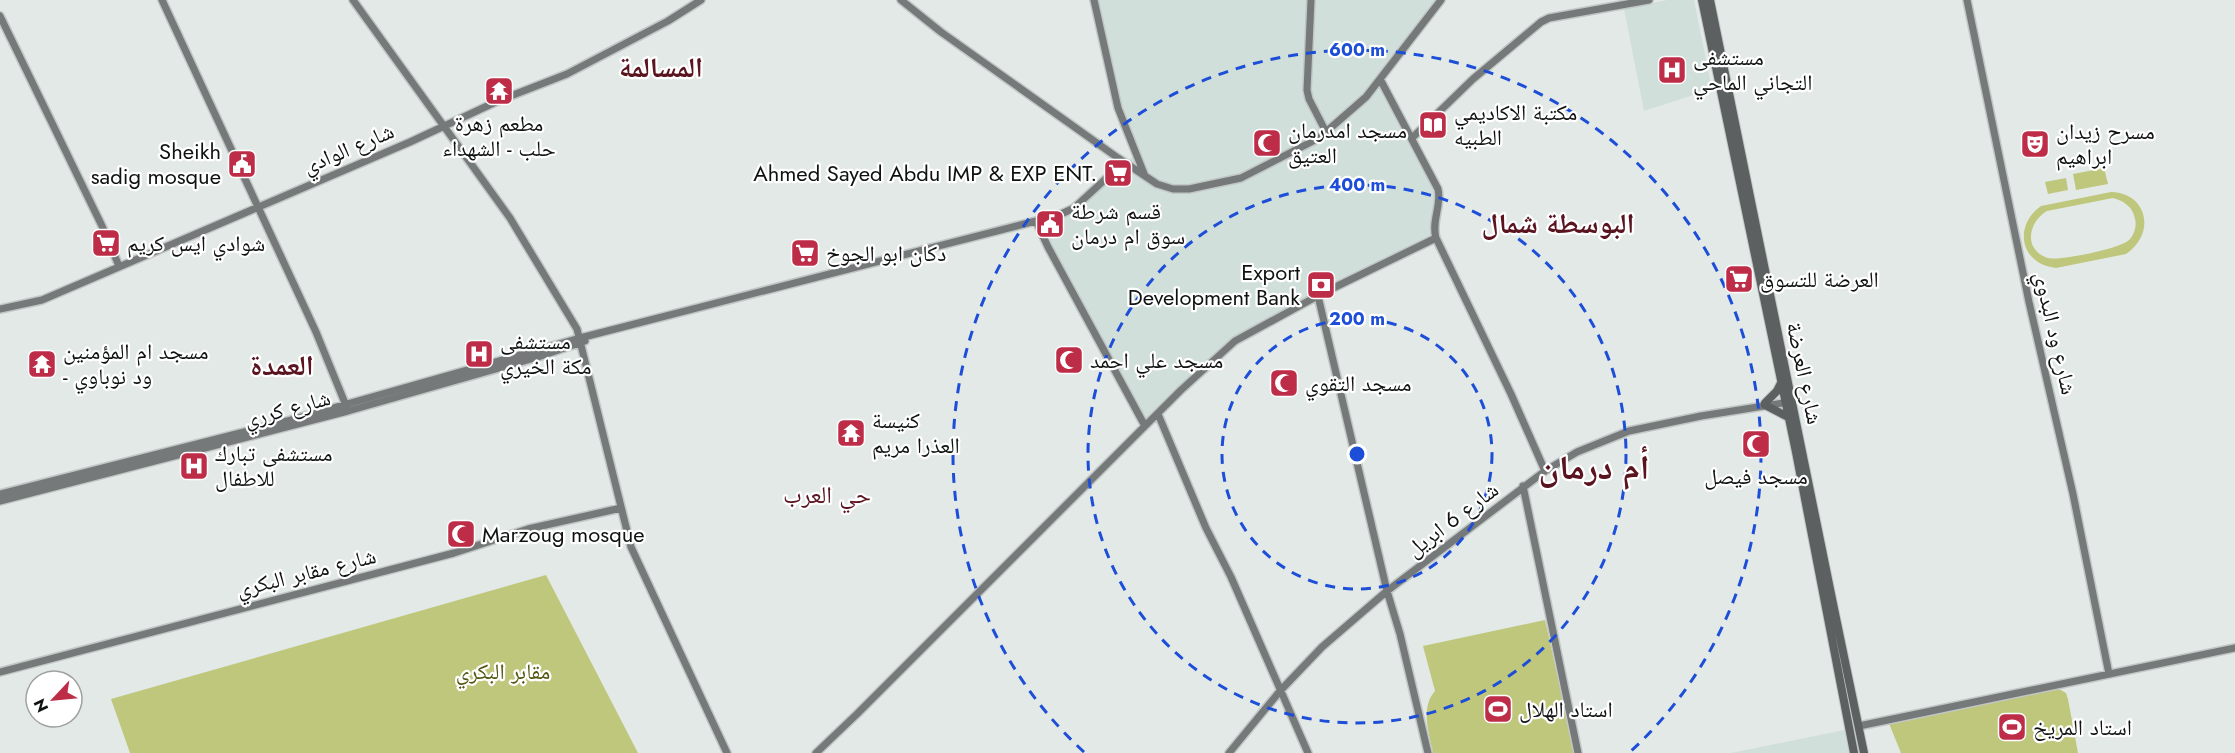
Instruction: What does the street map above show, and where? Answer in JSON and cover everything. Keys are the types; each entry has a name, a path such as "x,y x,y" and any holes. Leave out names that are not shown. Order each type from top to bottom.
{"main road":[{"name":"شارع العرضة","path":"1702,0 1781,383 1788,398 1788,417 1854,753"},
{"name":"شارع العرضة","path":"1710,0 1788,398 1864,753"},
{"path":"1781,383 1777,391 1761,405 1788,417"}],"street":[{"path":"162,0 347,407"},
{"path":"353,0 446,126 528,246 577,329 631,547 727,753"},
{"name":"شارع الوادي","path":"0,309 42,300 588,64 668,21 701,0"},
{"path":"901,0 941,32 1121,160 1165,188 1173,189 1229,182 1261,170 1315,140 1359,104 1441,0"},
{"path":"1094,0 1118,108 1145,176"},
{"path":"1311,0 1307,90 1309,99 1326,132"},
{"path":"1412,138 1473,79 1541,22 1549,18 1649,0"},
{"name":"شارع ود البدوي","path":"1967,0 2109,674"},
{"path":"0,16 102,226 119,266"},
{"path":"1380,79 1439,190 1434,222 1436,238 1511,394 1545,471"},
{"path":"581,341 1071,210 1121,160"},
{"path":"1036,221 1145,426"},
{"path":"816,753 1145,426 1232,344 1318,296 1436,238"},
{"path":"1318,296 1387,591 1400,634 1428,753"},
{"name":"شارع كرري","path":"0,501 298,421 581,341"},
{"path":"328,409 337,400 340,389"},
{"name":"شارع 6 ابريل","path":"1229,753 1280,691 1322,647 1387,591 1545,471 1577,452 1629,431 1788,398"},
{"name":"شارع كرري","path":"0,494 298,421 328,409 347,407"},
{"path":"1158,414 1308,753"},
{"path":"1523,486 1578,753"},
{"name":"شارع مقابر البكري","path":"0,672 454,553 538,526 621,508"},
{"path":"1859,726 2235,648"}],"shaded area":[{"path":"1096,0 1437,0 1382,77 1441,193 1434,236 1248,332 1145,429 1033,224 1068,211 1137,153 1112,92"},
{"name":"مستشفى التجاني الماحي","path":"1667,0 1694,0 1712,89 1644,111 1624,9"},
{"path":"1849,729 1854,753 1731,753"}],"green space":[{"path":"2104,168 2108,184 2076,190 2073,174"},
{"path":"2066,178 2068,190 2048,194 2045,182"},
{"path":"2111,192 2123,194 2133,199 2140,207 2144,216 2142,236 2126,254 2056,268 2044,265 2028,252 2024,243 2026,224 2041,206","holes":["2113,198 2124,203 2134,215 2136,222 2129,240 2089,254 2064,258 2048,258 2035,249 2032,243 2032,229 2047,211"]},
{"name":"مقابر البكري","path":"546,575 638,753 130,753 111,699"},
{"name":"استاد الهلال","path":"1545,620 1575,753 1433,753 1427,713 1430,698 1435,691 1423,646"},
{"name":"استاد المريخ","path":"2059,689 2066,693 2068,699 2078,753 1901,753 1888,721"}],"place":[{"name":"مستشفى التجاني الماحي","path":"1672,70"},
{"name":"مطعم زهرة حلب - الشهداء","path":"499,91"},
{"name":"مكتبة الاكاديمي الطبيه","path":"1433,125"},
{"name":"مسجد امدرمان العتيق","path":"1267,143"},
{"name":"مسرح زيدان ابراهيم","path":"2035,144"},
{"name":"Sheikh sadig mosque","path":"242,164"},
{"name":"Ahmed Sayed Abdu IMP & EXP ENT.","path":"1118,173"},
{"name":"قسم شرطة سوق ام درمان","path":"1050,224"},
{"name":"شوادي ايس كريم","path":"106,243"},
{"name":"دكان ابو الجوخ","path":"805,253"},
{"name":"العرضة للتسوق","path":"1739,279"},
{"name":"Export Development Bank","path":"1321,285"},
{"name":"مستشفى مكة الخيري","path":"479,354"},
{"name":"مسجد علي احمد","path":"1069,360"},
{"name":"مسجد ام المؤمنين - ود نوباوي","path":"42,364"},
{"name":"مسجد التقوي","path":"1284,383"},
{"name":"كنيسة العذرا مريم","path":"851,433"},
{"name":"مسجد فيصل","path":"1756,444"},
{"name":"مستشفى تبارك للاطفال","path":"194,466"},
{"name":"Marzoug mosque","path":"461,534"},
{"name":"استاد الهلال","path":"1498,709"},
{"name":"استاد المريخ","path":"2012,727"}],"district":[{"name":"المسالمة","path":"661,67"},
{"name":"البوسطة شمال","path":"1558,223"},
{"name":"العمدة","path":"282,365"},
{"name":"أم درمان","path":"1594,467"},
{"name":"حي العرب","path":"827,494"}]}
